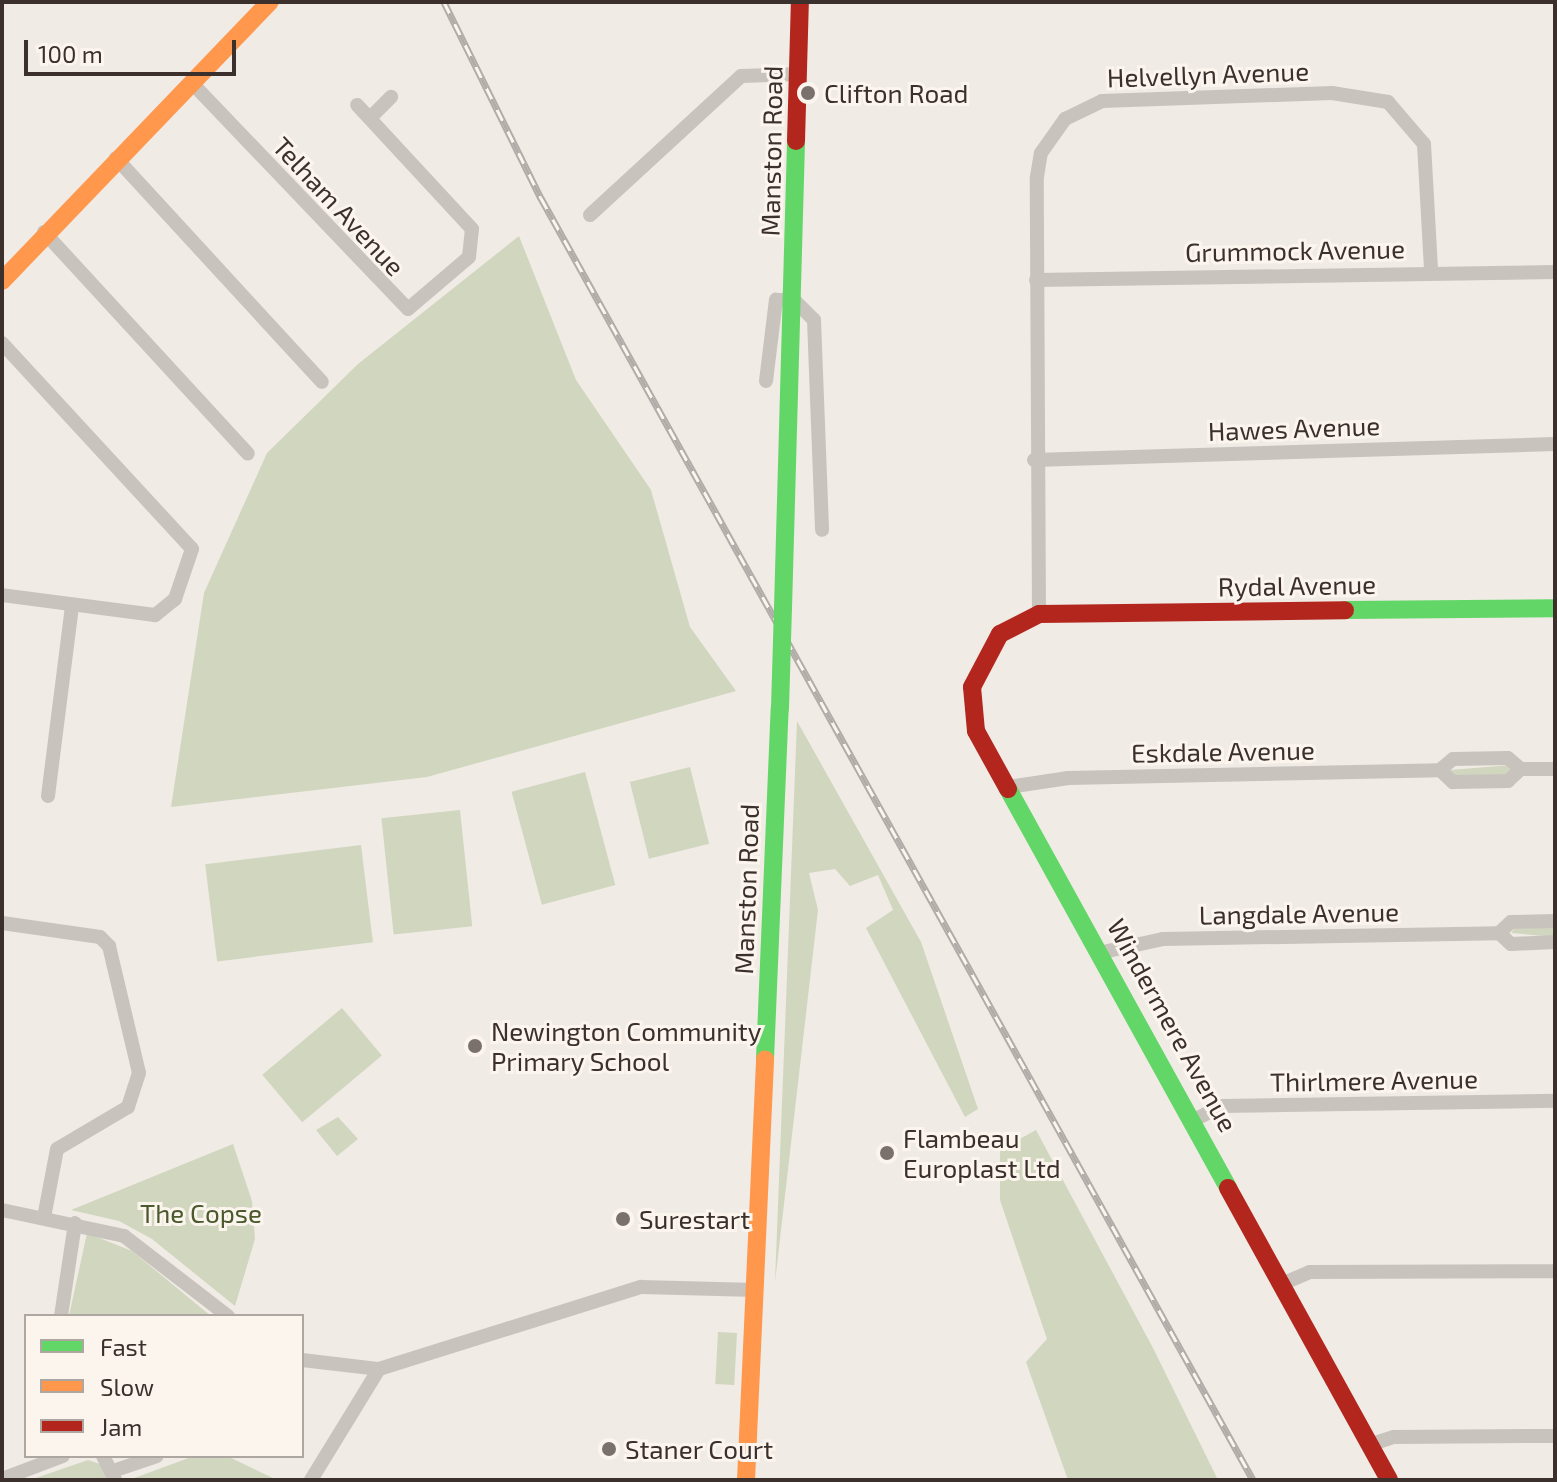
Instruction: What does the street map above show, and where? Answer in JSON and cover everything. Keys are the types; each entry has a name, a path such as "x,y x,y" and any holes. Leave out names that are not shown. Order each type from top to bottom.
{"main road":[{"path":"2,281 44,232 270,2"},
{"name":"Manston Road","path":"746,1480 780,708 794,300 800,2"},
{"name":"Rydal Avenue","path":"1039,614 1555,608"},
{"name":"Windermere Avenue","path":"1039,614 1000,634 972,687 976,731 1196,1119 1389,1480"}],"street":[{"path":"590,215 741,76 799,74"},
{"name":"Telham Avenue","path":"191,82 408,309 469,257 472,229 357,105"},
{"name":"Helvellyn Avenue","path":"1039,614 1034,460 1041,153 1082,107 1332,93 1388,102 1408,117 1424,144 1431,271"},
{"path":"370,118 391,97"},
{"path":"116,158 322,382"},
{"path":"44,232 248,454"},
{"name":"Grummock Avenue","path":"1036,280 1431,271 1555,272"},
{"path":"766,381 776,300 794,300 814,320 822,530"},
{"path":"2,343 192,549 175,599 162,612 72,607 2,595"},
{"name":"Hawes Avenue","path":"1034,460 1555,444"},
{"path":"48,796 72,607"},
{"name":"Eskdale Avenue","path":"1008,787 1068,778 1440,770 1453,759 1508,758 1521,769 1555,769"},
{"name":"Eskdale Avenue","path":"1440,770 1453,782 1508,781 1521,769"},
{"name":"Langdale Avenue","path":"1103,952 1163,939 1499,933 1511,922 1555,921"},
{"path":"2,923 100,937 109,946 139,1073 128,1107 57,1149 44,1218"},
{"name":"Langdale Avenue","path":"1499,933 1511,944 1555,942"},
{"name":"Thirlmere Avenue","path":"1196,1119 1221,1106 1555,1101"},
{"path":"2,1210 75,1223 124,1236 225,1314"},
{"path":"61,1314 75,1223"},
{"path":"1284,1283 1310,1272 1555,1271"},
{"path":"304,1360 379,1369 641,1287 756,1290"},
{"path":"311,1480 379,1369"},
{"path":"1372,1444 1417,1435 1555,1436"},
{"path":"2,1479 58,1458"},
{"path":"104,1458 116,1475 153,1458"}],"green space":[{"path":"519,236 576,380 651,490 690,627 736,691 427,777 171,807 204,593 267,453 358,364"},
{"path":"797,721 921,942 978,1109 965,1117 866,928 893,910 878,875 850,886 835,869 809,873 818,910 775,1282"},
{"path":"1512,765 1511,775 1454,777 1450,770"},
{"path":"690,767 709,844 649,859 630,782"},
{"path":"585,772 615,885 542,905 512,792"},
{"path":"460,810 472,926 394,935 381,818"},
{"path":"361,845 373,942 217,961 205,864"},
{"path":"1555,927 1555,937 1511,933 1514,929"},
{"path":"342,1008 382,1055 302,1122 262,1075"},
{"path":"338,1117 358,1139 337,1156 316,1130"},
{"path":"1036,1130 1153,1348 1218,1480 1068,1480 1026,1362 1047,1339 1000,1200 1000,1150"},
{"name":"The Copse","path":"233,1144 252,1201 255,1239 235,1306 152,1239 119,1221 71,1210"},
{"path":"87,1233 132,1251 209,1314 69,1314"},
{"path":"718,1332 737,1333 734,1385 715,1384"},
{"path":"189,1458 231,1458 277,1480 129,1480"},
{"path":"88,1460 103,1465 110,1480 30,1480"}],"railway":[{"path":"444,2 541,198 1253,1480"}],"traffic: fast":[{"path":"783,608 796,141"},
{"path":"780,708 783,608"},
{"path":"1345,610 1555,608"},
{"path":"765,1059 780,708"},
{"path":"1008,789 1228,1188"}],"traffic: slow":[{"path":"2,281 270,2"},
{"path":"746,1480 765,1059"}],"traffic: jam":[{"path":"796,141 800,2"},
{"path":"1008,789 976,731 972,687 1000,634 1039,614 1345,610"},
{"path":"1228,1188 1389,1480"}],"place":[{"name":"Clifton Road","path":"808,93"},
{"name":"Newington Community Primary School","path":"475,1046"},
{"name":"Flambeau Europlast Ltd","path":"887,1153"},
{"name":"Surestart","path":"623,1219"},
{"name":"Staner Court","path":"609,1449"}]}
